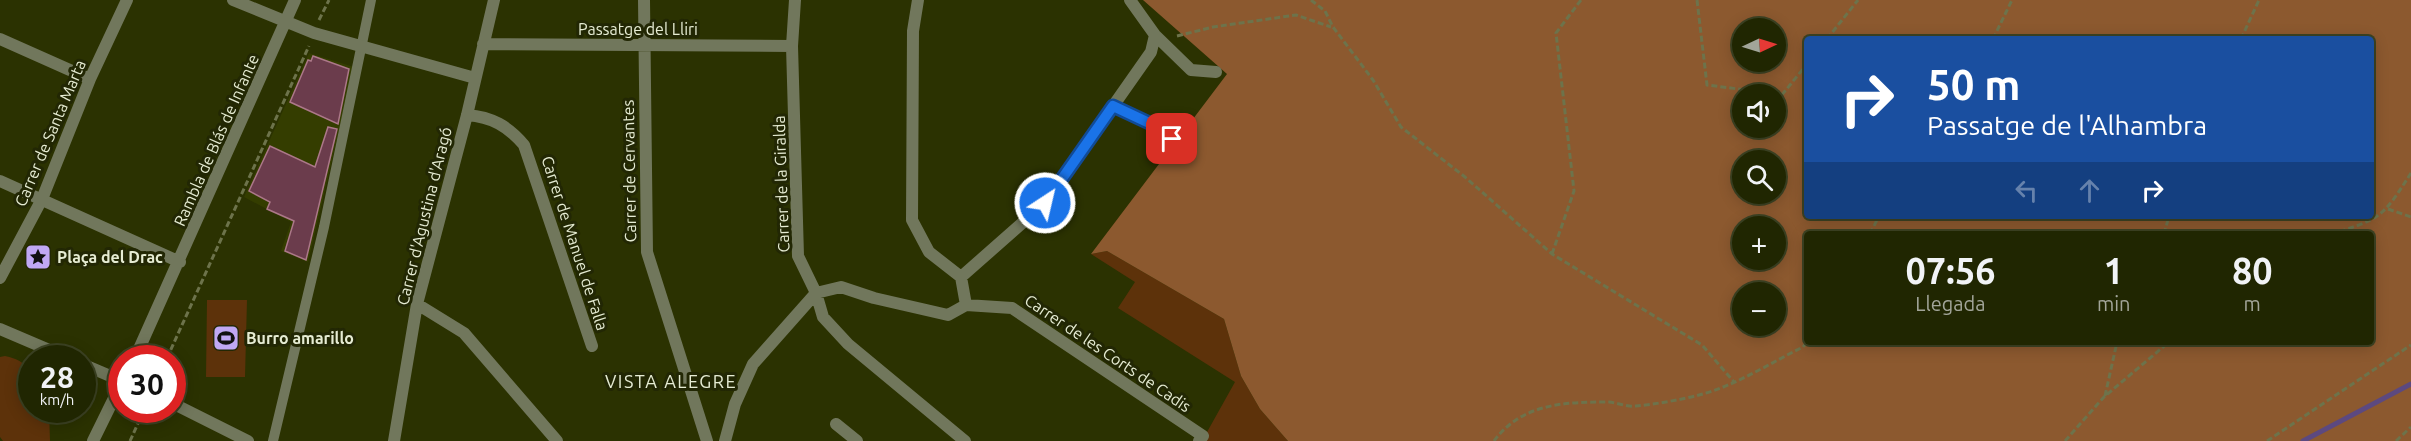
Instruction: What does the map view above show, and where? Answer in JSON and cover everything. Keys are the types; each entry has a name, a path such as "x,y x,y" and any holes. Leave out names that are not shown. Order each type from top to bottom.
{"street":[{"name":"Carrer de Santa Marta","path":"0,278 42,199 90,79 127,0"},
{"path":"233,0 285,23 363,49 475,78"},
{"name":"Rambla de Blás de Infante","path":"141,345 296,0"},
{"path":"273,441 363,49 371,0"},
{"name":"Carrer d'Agustina d'Aragó","path":"394,441 417,304 467,115 494,0"},
{"name":"Carrer de Cervantes","path":"644,0 647,252 707,441"},
{"name":"Carrer de la Giralda","path":"795,0 792,46 798,256 816,293 823,317 848,344 965,441"},
{"path":"918,0 913,31 912,220 929,252 961,277 966,305"},
{"path":"1130,0 1158,38 1191,70 1216,72"},
{"path":"961,277 1045,203 1151,52 1158,38"},
{"path":"0,39 90,79"},
{"name":"Passatge del Lliri","path":"483,44 792,46"},
{"path":"1113,106 1162,129 1172,139"},
{"name":"Carrer de Manuel de Falla","path":"467,115 489,117 513,132 524,145 592,346"},
{"path":"0,181 180,262"},
{"name":"Carrer de les Corts de Cadis","path":"816,293 841,287 874,298 948,315 966,305 1012,308 1201,438"},
{"path":"725,441 735,404 753,363 816,293"},
{"path":"417,304 464,333 556,441"},
{"path":"0,329 38,345"},
{"path":"93,441 108,410"},
{"path":"186,410 248,441"},
{"path":"836,424 857,441"}],"path":[{"path":"321,16 328,0"},
{"path":"1311,0 1325,11 1333,27 1373,80 1401,128 1465,177 1552,254 1702,345 1734,382"},
{"path":"1552,254 1574,191 1556,33 1581,0"},
{"path":"1697,0 1707,85 1732,88"},
{"path":"1829,36 1858,0"},
{"path":"1995,36 2012,0"},
{"path":"2242,36 2259,0"},
{"path":"1158,38 1213,27 1296,15 1333,27"},
{"path":"173,345 306,52"},
{"path":"1786,90 1804,68"},
{"path":"2374,218 2388,209 2411,173"},
{"path":"2388,209 2411,217"},
{"path":"2342,231 2364,225 2373,219"},
{"path":"1494,441 1506,425 1524,413 1571,403 1612,402 1634,406 1700,395 1734,382 1805,345"},
{"path":"2104,397 2116,345"},
{"path":"2065,441 2104,397 2165,345"},
{"path":"2266,441 2411,345"},
{"path":"130,441 138,423"},
{"path":"2396,441 2411,427"}],"shaded area":[{"path":"1143,0 2411,0 2411,441 1288,441 1260,409 1241,376 1224,319 1107,251 1091,254 1227,74"},
{"path":"309,53 354,67 308,262 281,251 291,222 244,197"},
{"path":"1107,251 1224,319 1241,376 1260,409 1288,441 1202,441 1235,382 1118,308 1135,282 1091,254"},
{"name":"Burro amarillo","path":"207,300 247,300 245,377 206,377"},
{"path":"5,356 18,360 18,423 49,423 50,441 3,441 0,437 0,357"}],"building":[{"path":"313,56 349,69 338,124 290,102 308,60 311,61"},
{"path":"328,127 337,129 306,260 285,251 294,221 267,209 270,202 249,191 270,146 315,167"}],"waterway":[{"path":"2303,441 2411,384"}],"place":[{"name":"Plaça del Drac","path":"38,257"},
{"name":"Burro amarillo","path":"226,338"}],"district":[{"name":"VISTA ALEGRE","path":"671,382"}],"route":[{"path":"1045,203 1113,106 1162,129 1172,139"}]}
